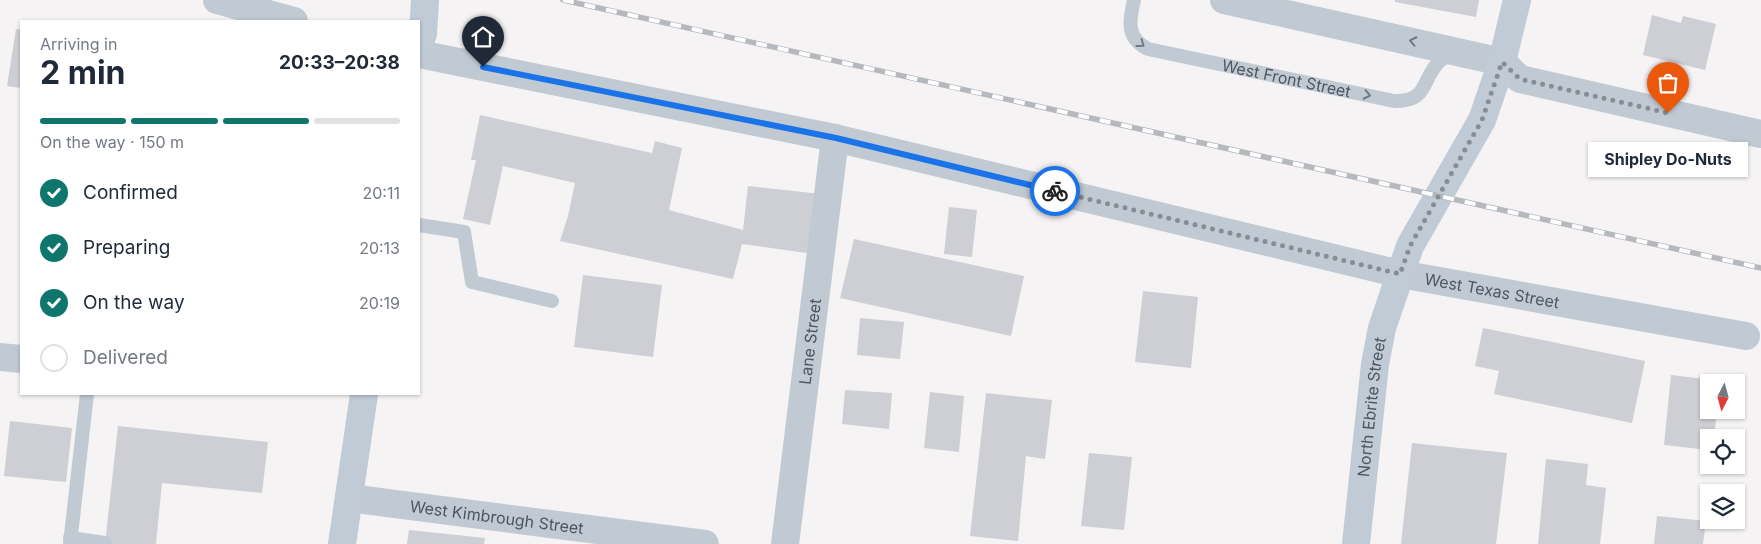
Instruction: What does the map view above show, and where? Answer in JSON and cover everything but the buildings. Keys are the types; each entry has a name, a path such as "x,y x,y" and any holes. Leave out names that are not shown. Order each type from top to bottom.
{"street":[{"path":"217,0 290,20"},
{"path":"407,20 408,0"},
{"path":"420,41 423,34 425,0"},
{"path":"1224,0 1460,51 1502,62 1520,79 1761,134"},
{"name":"North Ebrite Street","path":"1356,544 1375,364 1382,328 1410,246 1482,120 1502,62 1517,0"},
{"name":"West Texas Street","path":"420,54 836,138 1400,274 1746,336"},
{"name":"Lane Street","path":"785,544 836,138"},
{"path":"0,357 20,359"},
{"path":"342,544 364,395"},
{"name":"West Kimbrough Street","path":"349,498 705,544"}],"lane":[{"name":"West Front Street","path":"1134,0 1130,16 1130,28 1133,38 1140,45 1148,49 1394,101 1404,101 1420,93 1437,64 1443,58 1460,51"},
{"path":"420,225 464,232 472,282 552,301"},
{"path":"87,395 70,541 106,543"}],"railway":[{"path":"563,0 1761,268"}],"way so far":[{"path":"1055,191 1400,274 1410,246 1482,120 1502,62 1520,79 1668,113"}],"place":[{"name":"Shipley Do-Nuts","path":"1668,113"}],"route":[{"path":"483,67 836,138 1055,191"}]}
